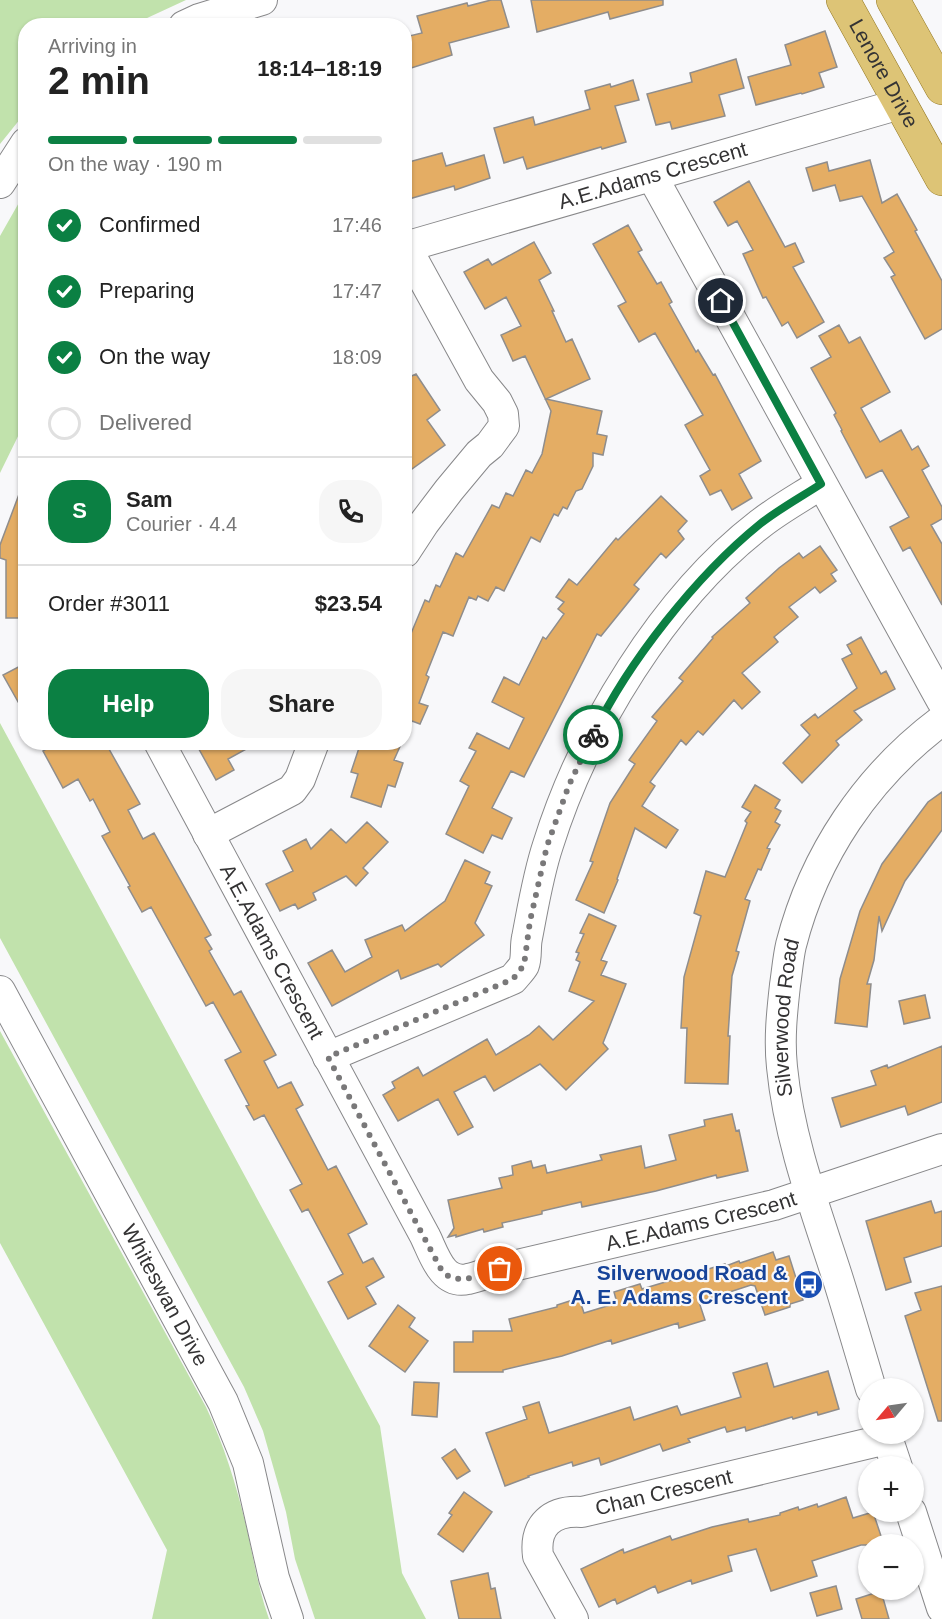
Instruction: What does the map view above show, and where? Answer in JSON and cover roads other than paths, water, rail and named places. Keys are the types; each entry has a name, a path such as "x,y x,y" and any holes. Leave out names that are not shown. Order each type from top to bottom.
{"main road":[{"name":"Lenore Drive","path":"843,0 942,179"},
{"path":"893,0 942,88"}],"street":[{"path":"202,18 262,0"},
{"name":"A.E.Adams Crescent","path":"412,245 900,104"},
{"path":"0,183 18,155"},
{"path":"652,176 942,702"},
{"path":"412,260 479,380 497,402 503,414 504,426 449,490 412,541"},
{"path":"328,1057 513,979 524,965 530,921 547,846 569,785 595,730 626,678 663,626 706,573 760,524 821,484"},
{"name":"Silverwood Road","path":"868,1378 810,1195 788,1109 782,1065 781,1020 790,947 802,906 820,862 862,797 905,752 942,720"},
{"name":"A.E.Adams Crescent","path":"163,750 443,1273 458,1280 468,1279 500,1269 810,1195"},
{"path":"208,834 292,790 300,779 311,750"},
{"name":"Whiteswan Drive","path":"0,991 224,1402 248,1463 274,1578 288,1619"},
{"path":"810,1195 942,1149"},
{"name":"Chan Crescent","path":"573,1619 538,1556 540,1531 544,1524 557,1514 568,1511 582,1512 858,1444"},
{"path":"914,1522 942,1608"}],"place":[{"name":"Silverwood Road & A. E. Adams Crescent","path":"809,1285"}]}
